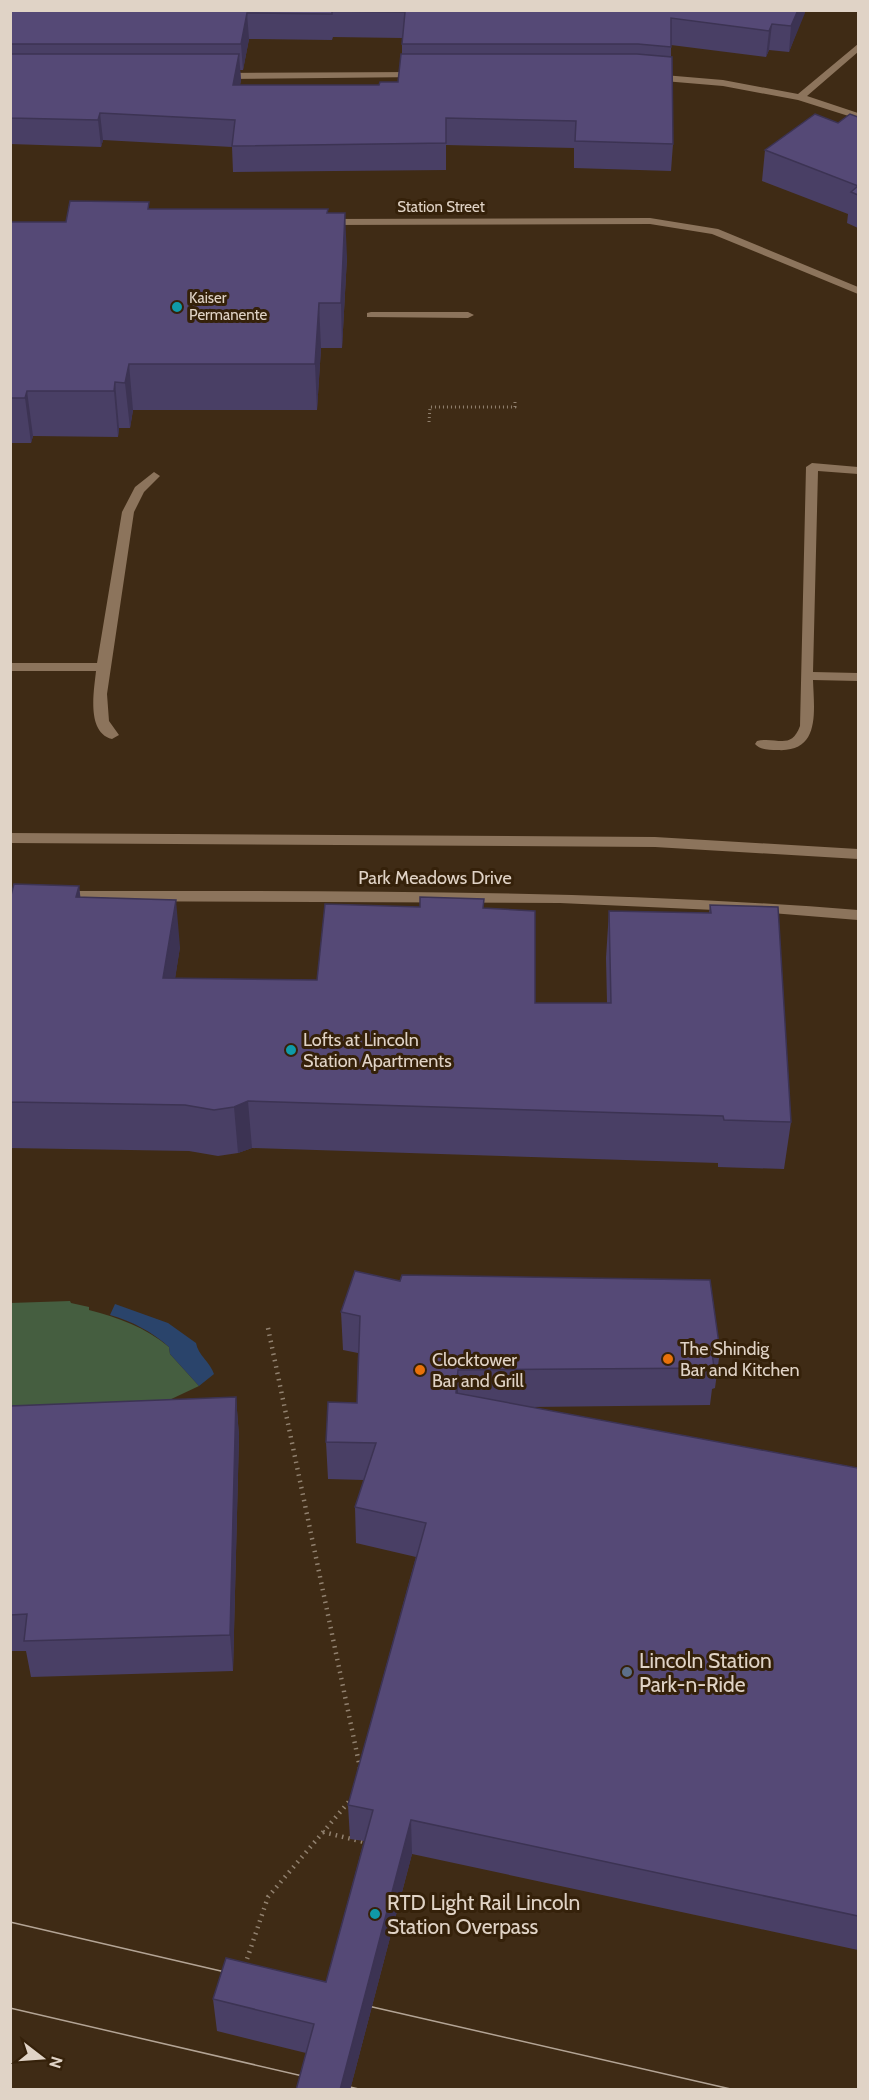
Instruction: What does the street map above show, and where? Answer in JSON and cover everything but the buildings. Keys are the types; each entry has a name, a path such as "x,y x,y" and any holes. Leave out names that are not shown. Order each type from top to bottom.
{"main road":[{"path":"800,97 858,47"},
{"path":"202,76 435,75"},
{"path":"636,75 723,83 800,97 858,116"},
{"name":"Station Street","path":"316,222 650,221 714,231 858,291"},
{"path":"371,315 468,315"},
{"path":"762,744 790,745 800,740 807,727 806,676 812,467 858,470"},
{"path":"112,735 103,727 99,714 103,667 128,512 139,489 153,476"},
{"path":"10,667 103,667"},
{"path":"806,676 858,677"},
{"name":"Park Meadows Drive","path":"10,838 655,842 858,854"},
{"name":"Park Meadows Drive","path":"46,896 557,898 750,906 858,915"}],"path":[{"path":"429,422 430,407 515,407 515,399"},
{"path":"268,1328 362,1772"},
{"path":"244,1969 268,1897 357,1792"},
{"path":"323,1832 378,1845"}],"green space":[{"path":"70,1301 151,1334 169,1347 170,1354 199,1386 165,1402 11,1407 10,1303"}],"water":[{"path":"115,1304 168,1323 196,1343 214,1374 199,1386 170,1354 169,1347 149,1332 110,1315"}],"tram line":[{"path":"10,1922 238,1975"},
{"path":"355,2003 735,2090"},
{"path":"10,2008 363,2090"}],"place":[{"name":"Kaiser Permanente","path":"177,307"},
{"name":"Lofts at Lincoln Station Apartments","path":"291,1050"},
{"name":"The Shindig Bar and Kitchen","path":"668,1359"},
{"name":"Clocktower Bar and Grill","path":"420,1370"},
{"name":"Lincoln Station Park-n-Ride","path":"627,1672"},
{"name":"RTD Light Rail Lincoln Station Overpass","path":"375,1914"}]}
